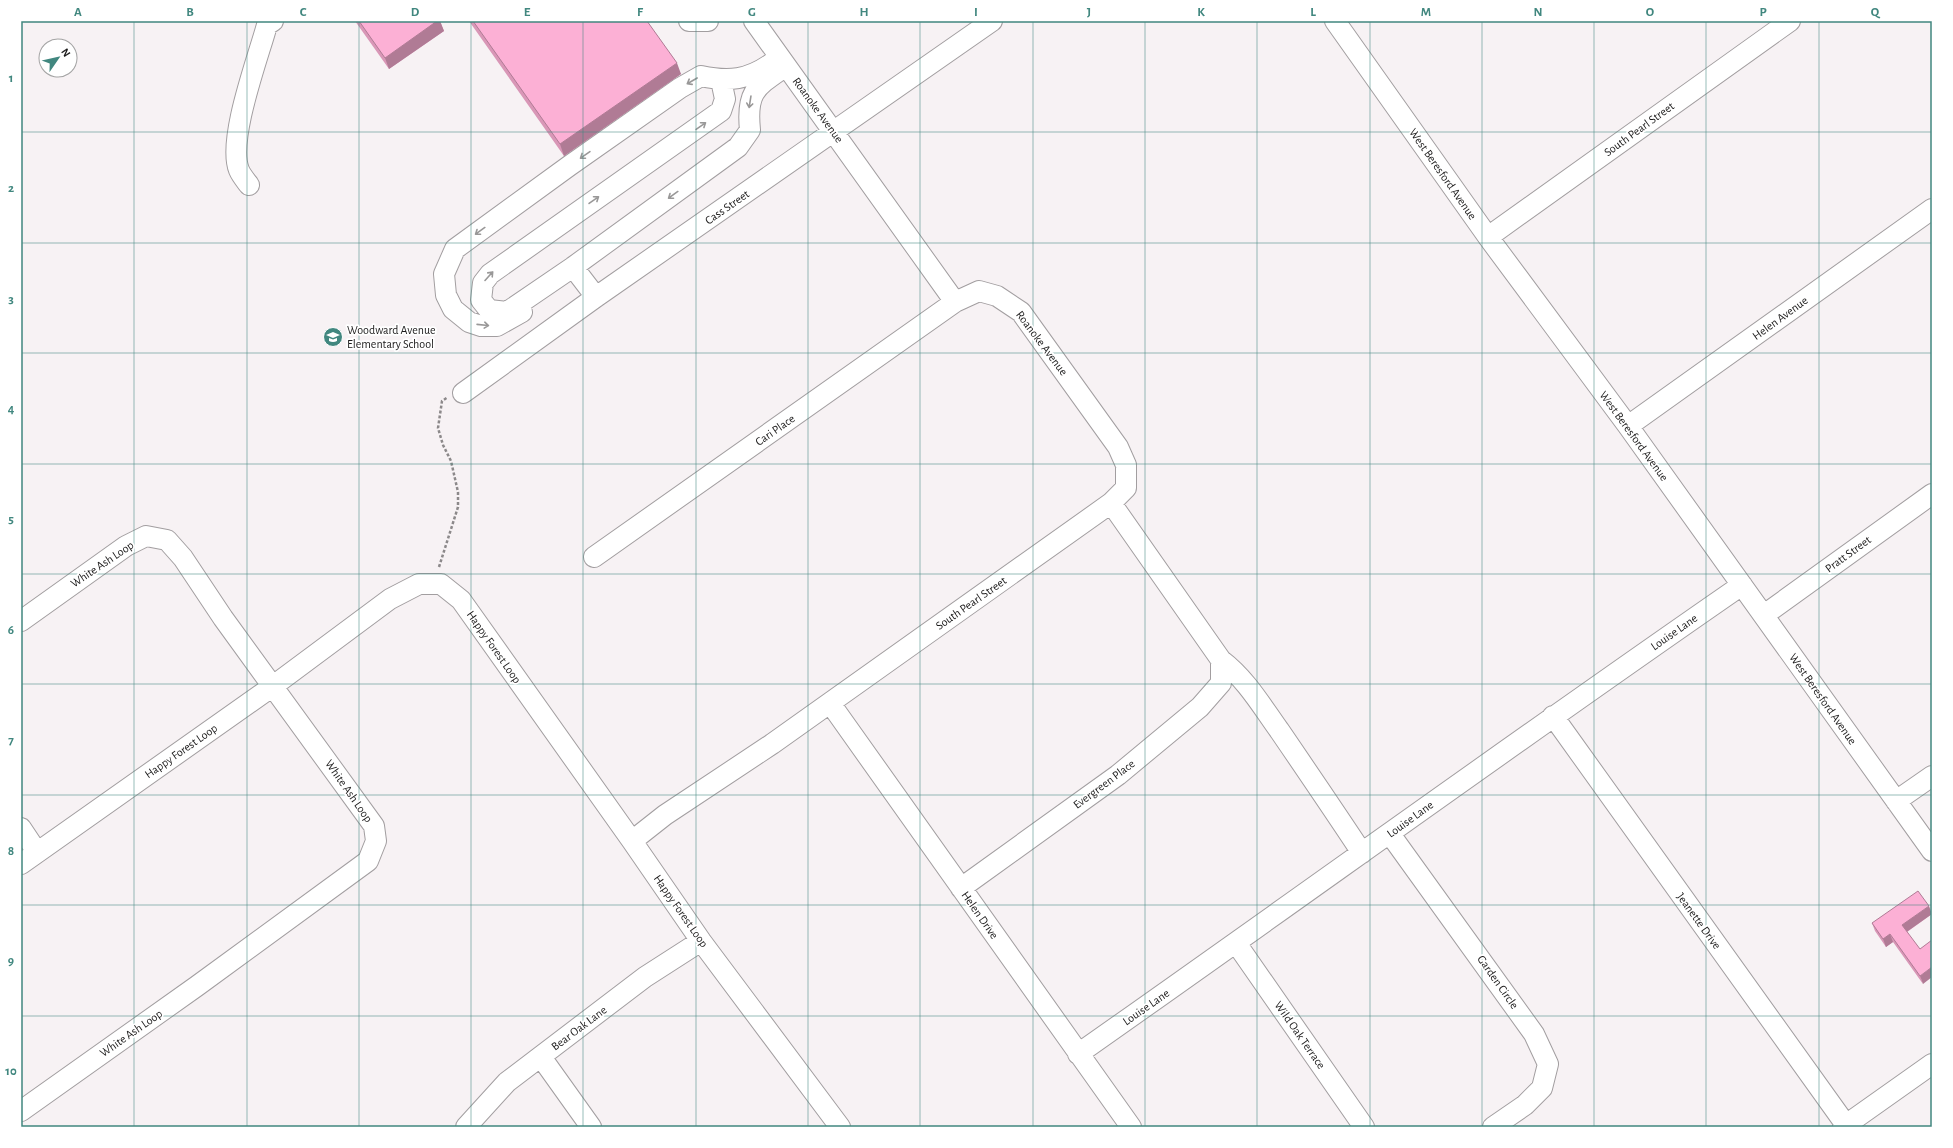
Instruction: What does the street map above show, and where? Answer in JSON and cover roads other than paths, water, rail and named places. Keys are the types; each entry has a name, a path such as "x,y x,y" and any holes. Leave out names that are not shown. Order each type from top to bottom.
{"street":[{"path":"249,185 239,170 236,152 238,126 267,25 273,21"},
{"path":"689,21 708,21"},
{"name":"Roanoke Avenue","path":"754,21 955,302 979,291 997,296 1021,312 1118,447 1126,465 1126,488 1111,503"},
{"name":"Cass Street","path":"463,393 596,297 834,133 992,21"},
{"name":"West Beresford Avenue","path":"1335,21 1488,237 1628,426 1932,851"},
{"name":"South Pearl Street","path":"1488,237 1790,21"},
{"path":"783,62 750,97 748,115 750,130 738,147 576,271 514,317 497,326 481,326 469,322 454,309 446,295 444,274 455,249 568,166 680,88 701,76 721,80 749,76 783,62"},
{"path":"576,271 507,312 489,310 481,300 483,283 490,274 721,111 724,99 721,80"},
{"name":"Helen Avenue","path":"1628,426 1932,209"},
{"path":"576,271 596,297"},
{"name":"Cari Place","path":"594,557 955,302"},
{"name":"Pratt Street","path":"1764,615 1932,494"},
{"path":"1111,503 1221,660 1237,673 1252,692 1332,806 1362,853"},
{"name":"South Pearl Street","path":"632,841 665,815 830,703 1111,503"},
{"name":"White Ash Loop","path":"21,621 126,546 146,536 167,540 183,558 374,826 376,841 368,861 197,986 21,1111"},
{"name":"Happy Forest Loop","path":"21,864 273,686 390,599 419,584 441,584 461,600 701,941 840,1127"},
{"name":"Louise Lane","path":"1078,1054 1390,834 1552,716 1742,585"},
{"name":"Evergreen Place","path":"961,888 1118,775 1200,707 1220,683 1221,660"},
{"name":"Helen Drive","path":"830,703 1131,1127"},
{"name":"Jeanette Drive","path":"1552,716 1844,1126"},
{"path":"1896,801 1932,776"},
{"path":"21,828 37,852"},
{"name":"Garden Circle","path":"1390,834 1534,1034 1548,1064 1542,1088 1525,1105 1493,1127"},
{"name":"Bear Oak Lane","path":"466,1127 508,1082 645,977 701,941"},
{"name":"Wild Oak Terrace","path":"1236,943 1364,1127"},
{"path":"541,1057 591,1127"},
{"path":"1844,1126 1932,1064"}],"place":[{"name":"Woodward Avenue Elementary School","path":"333,337"}]}
